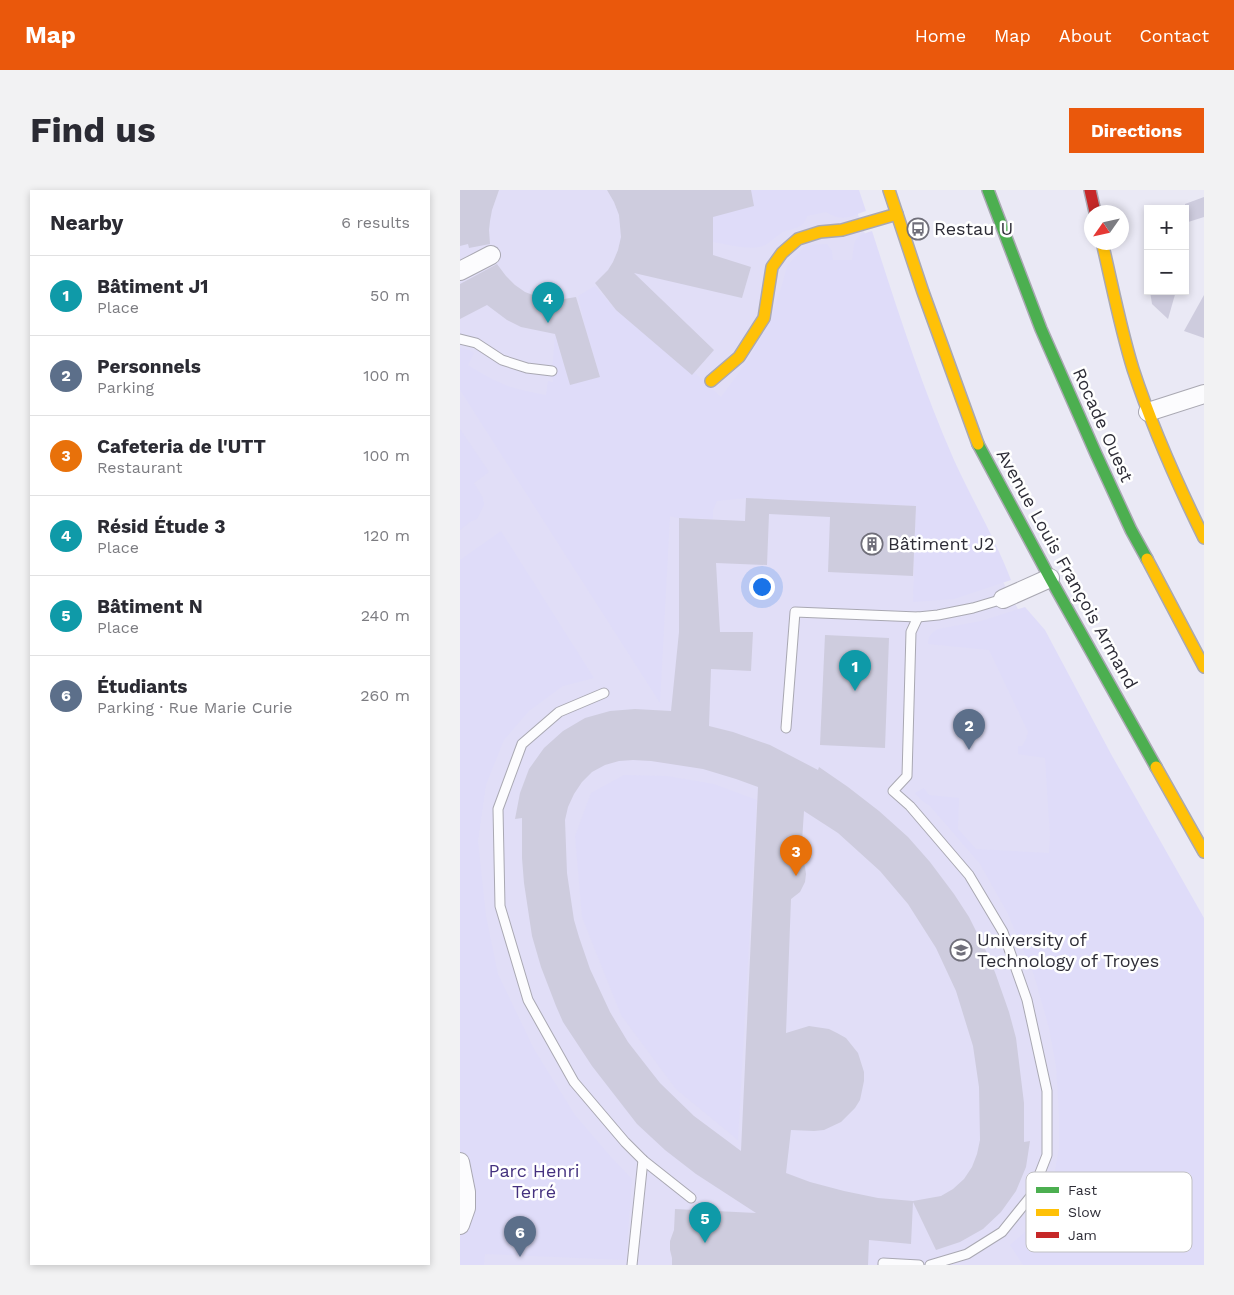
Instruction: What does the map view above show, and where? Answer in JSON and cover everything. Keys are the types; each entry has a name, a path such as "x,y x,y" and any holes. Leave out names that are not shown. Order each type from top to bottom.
{"street":[{"name":"Avenue Louis François Armand","path":"889,190 976,440 1050,578 1204,852"},
{"name":"Rocade Ouest","path":"988,190 1041,329 1096,454 1131,530 1204,667"},
{"path":"1090,190 1093,205"},
{"path":"711,381 739,357 764,318 772,267 782,253 798,240 805,237 820,232 842,230 897,214"},
{"path":"1104,250 1128,352 1148,412 1160,445 1204,538"},
{"path":"460,271 491,255"},
{"path":"1148,412 1204,394"},
{"path":"1003,599 1050,578"},
{"path":"460,1162 466,1192 466,1208 460,1225"}],"lane":[{"path":"460,339 476,343 502,360 528,368 552,371"},
{"path":"786,728 795,612 918,617 973,608 1003,599"},
{"path":"918,617 911,632 907,776 893,791 910,806 969,875 1003,932 1028,1000 1047,1091 1047,1155 1040,1172"},
{"path":"604,693 559,712 522,744 498,809 500,906 528,1000 574,1082 625,1142 643,1160 691,1198"},
{"path":"632,1265 643,1160"},
{"path":"930,1265 967,1254 1002,1232 1026,1202"},
{"path":"883,1265 883,1263 919,1265"}],"shaded area":[{"path":"460,190 849,190 972,526 1204,945 1204,1265 460,1265"}],"green space":[{"path":"751,190 859,190 866,211 846,218 837,217 826,212 807,216 800,226 783,232 763,246 745,247 713,242 713,217"},
{"path":"872,231 910,346 942,432 1011,580 954,599 913,602 916,506 746,498 717,501 713,510 713,519 670,516 660,703 460,390 460,348 474,353 468,365 485,375 514,388 546,395 548,381 553,382 555,335 570,384 600,377 578,296 595,286 616,310 692,374 694,372 721,397 746,363 770,321 787,266 806,245 827,244 832,251 833,260 852,260 858,238"},
{"path":"460,429 489,472 474,483 483,498 484,505 477,519 460,530"},
{"name":"Parc Henri Terré","path":"501,531 594,678 563,686 529,711 504,740 486,785 478,841 486,916 498,974 534,1049 575,1115 632,1179 626,1260 485,1254 484,1265 460,1265 460,560"},
{"path":"1025,607 1045,630 1111,754 1204,918 1204,1265 1023,1265 1010,1245 1026,1231 1026,1252 1192,1252 1192,1172 1055,1172 1059,1148 1056,1066 1049,1028 1034,975 1007,912 980,864 930,806 915,793 924,788 929,795 959,798 958,829 976,849 1049,853 1050,836 1045,758 1018,754 1018,746 1022,746 1028,732 989,650 928,644 930,635 938,629 981,621"},
{"path":"624,775 667,776 714,784 757,800 738,1140 676,1089 621,1015 582,917 575,836 591,793"}],"building":[{"path":"460,190 499,190 490,221 490,244 469,248 468,244 460,246"},
{"path":"607,190 751,190 754,206 713,217 713,255 751,267 742,298 634,273 714,350 692,375 616,310 595,283 613,262 621,237 619,215"},
{"path":"1204,197 1204,217 1189,222 1189,205 1185,204"},
{"path":"497,264 515,285 525,292 551,299 576,297 600,377 570,385 555,334 521,327 507,320 487,305 460,319 460,284"},
{"path":"1151,295 1175,295 1168,319 1152,304"},
{"path":"1204,295 1204,338 1184,331"},
{"name":"University of Technology of Troyes","path":"746,498 916,506 913,576 828,572 830,517 769,514 767,565 716,563 720,632 753,632 751,671 711,669 709,726 770,745 818,770 819,767 879,811 908,837 930,862 969,917 996,975 1016,1038 1024,1103 1024,1142 1030,1141 1026,1167 1016,1191 1001,1212 983,1229 960,1242 936,1250 913,1202 911,1244 869,1240 868,1265 672,1265 670,1241 674,1230 675,1209 756,1213 696,1174 665,1150 637,1124 592,1066 563,1022 541,967 532,936 524,883 522,818 515,819 520,793 529,769 544,748 563,731 585,718 610,711 635,709 671,711 679,632 679,518 745,521","holes":["633,760 703,769 758,787 741,1151 694,1116 660,1083 628,1042 610,1012 590,969 574,920 567,873 565,820 568,807 582,782 592,772 605,765","804,811 838,833 880,871 908,904 936,948 956,991 973,1046 979,1087 980,1140 972,1167 964,1179 953,1189 941,1196 913,1201 878,1198 810,1182 786,1173 791,1130 824,1130 841,1122 860,1100 864,1081 864,1072 858,1053 846,1038 829,1029 809,1026 786,1033 791,899 800,892 805,882 806,874 801,856"]},
{"path":"825,635 889,638 885,748 820,745"}],"traffic: fast":[{"path":"988,190 1041,329 1131,530 1147,559"},
{"path":"978,444 1050,578 1156,767"}],"traffic: slow":[{"path":"889,190 923,292 978,444"},
{"path":"711,381 739,357 764,318 772,267 782,253 798,239 820,232 842,230 897,214"},
{"path":"1104,250 1124,337 1140,391 1184,497 1204,538"},
{"path":"1147,559 1204,667"},
{"path":"1156,767 1204,852"}],"traffic: jam":[{"path":"1090,190 1093,205"}],"place":[{"name":"Restau U","path":"918,229"},
{"name":"Résid Étude 3","path":"548,323"},
{"name":"Bâtiment J2","path":"872,544"},
{"name":"Bâtiment J1","path":"855,691"},
{"name":"Personnels","path":"969,750"},
{"name":"Cafeteria de l'UTT","path":"796,876"},
{"name":"University of Technology of Troyes","path":"961,950"},
{"name":"Bâtiment N","path":"705,1243"},
{"name":"Étudiants","path":"520,1257"}]}
